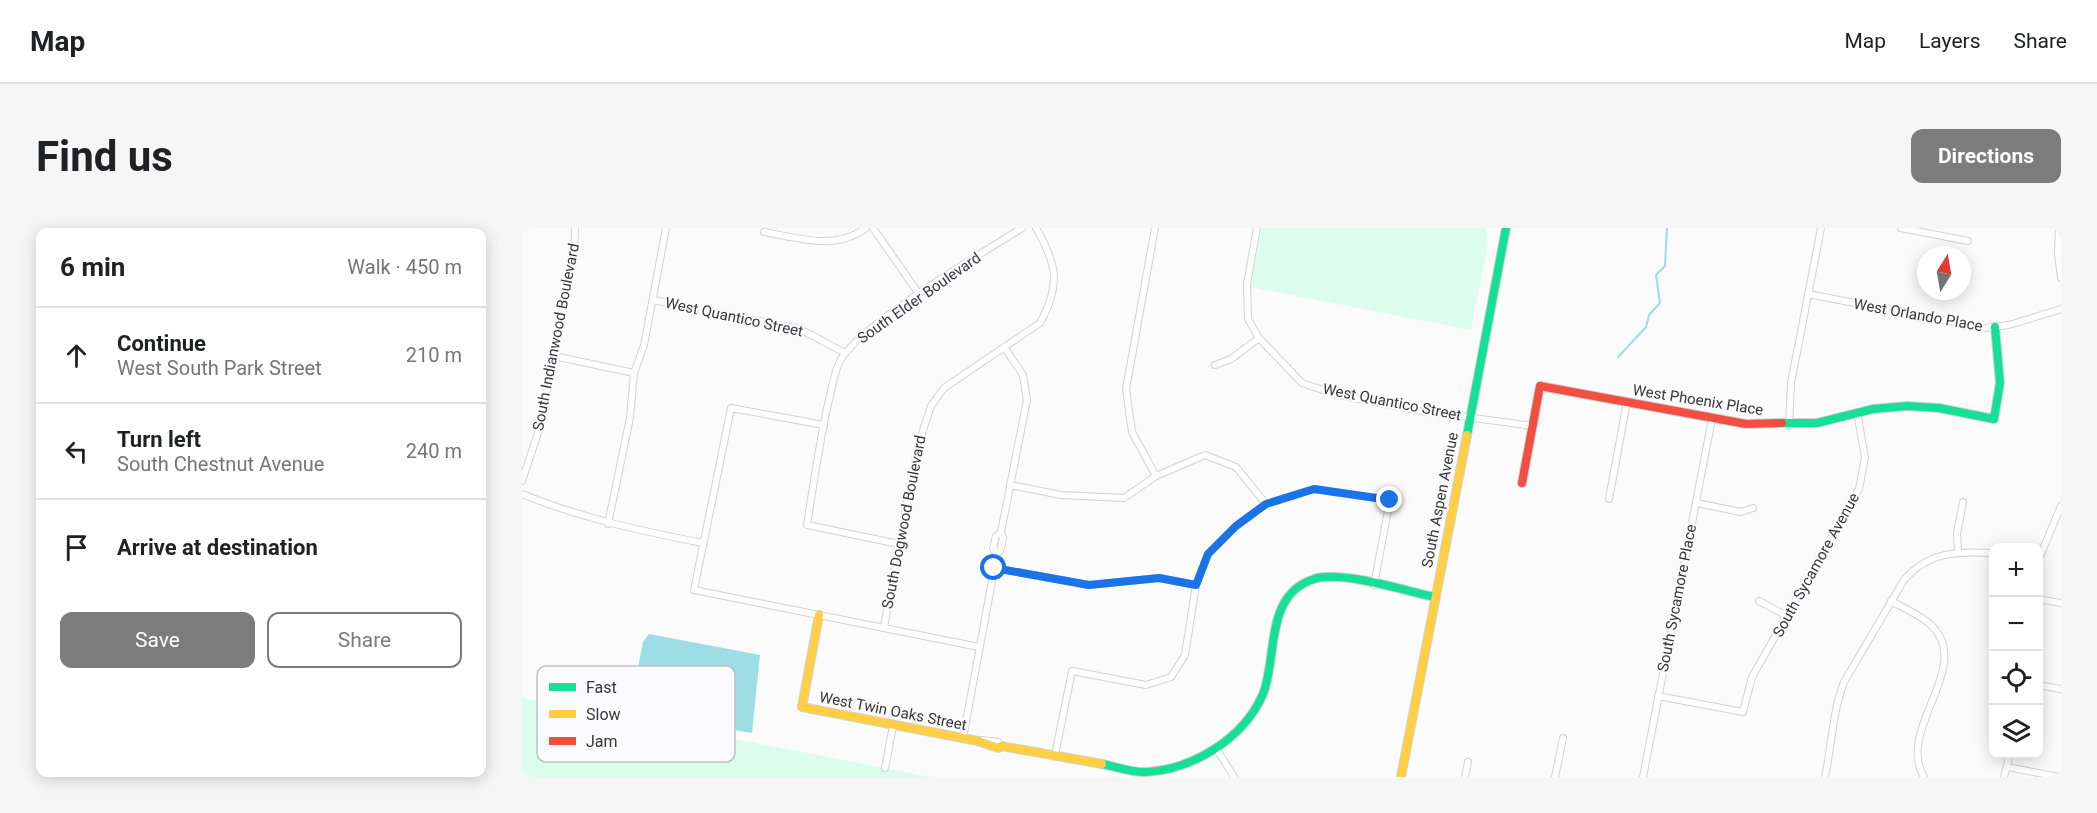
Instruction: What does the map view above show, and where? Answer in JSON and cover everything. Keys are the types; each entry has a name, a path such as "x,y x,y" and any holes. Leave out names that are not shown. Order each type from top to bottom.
{"street":[{"name":"South Indianwood Boulevard","path":"522,481 540,427 574,256 575,228"},
{"path":"608,524 630,418 634,373 654,300 666,228"},
{"path":"764,232 826,243 843,240 866,228"},
{"path":"873,228 919,294"},
{"name":"South Elder Boulevard","path":"899,544 807,525 833,381 845,353 868,332 919,294 1022,228"},
{"name":"South Dogwood Boulevard","path":"884,627 917,449 931,406 944,388 1040,323 1049,307 1055,266 1036,228"},
{"path":"1155,228 1127,372 1126,403 1132,432 1156,476"},
{"name":"West Quantico Street","path":"1257,228 1246,284 1246,309 1259,339 1304,384 1338,395 1452,417 1470,417 1533,426"},
{"name":"South Aspen Avenue","path":"1401,777 1506,228"},
{"path":"1789,425 1791,383 1821,228"},
{"path":"1901,228 1968,241"},
{"path":"2060,228 2061,278"},
{"name":"West Orlando Place","path":"1808,294 1974,327 1995,327 2061,309"},
{"name":"West Quantico Street","path":"654,300 800,329 845,353"},
{"name":"West Phoenix Place","path":"1533,426 1540,386 1746,424 1817,423 1857,412 1890,407 1922,406 1994,419 2000,384 1995,327"},
{"path":"1215,364 1231,359 1259,339"},
{"path":"963,738 994,568 1002,544 1001,532 1027,400 1023,375 1004,347"},
{"path":"554,356 634,373"},
{"path":"1609,499 1627,402"},
{"path":"824,425 731,408 694,590 979,647"},
{"name":"South Sycamore Avenue","path":"1658,696 1743,712 1752,677 1861,483 1865,447 1857,412"},
{"name":"South Sycamore Place","path":"1643,777 1712,419"},
{"path":"1522,483 1533,426"},
{"path":"1010,485 1061,495 1124,498 1156,476 1205,455 1236,467 1266,504"},
{"path":"1055,755 1072,671 1146,685 1171,677 1185,655 1196,585 1208,554 1236,526 1266,504 1314,489 1390,500 1374,585"},
{"path":"522,494 561,510 608,524 703,543"},
{"path":"1958,551 1957,533 1963,502"},
{"path":"1696,503 1742,512 1753,508"},
{"path":"2043,549 2060,509"},
{"path":"1825,777 1832,721 1838,699 1904,580 1930,559 1958,551 1989,553"},
{"path":"994,568 1089,585 1159,578 1196,585"},
{"name":"West Twin Oaks Street","path":"819,615 802,707 978,741 984,746 998,748 1001,746 1146,772 1181,766 1216,748 1248,721 1263,691 1279,609 1293,590 1314,579 1334,577 1435,597"},
{"path":"2043,600 2061,603"},
{"path":"1759,601 1786,616"},
{"path":"1891,601 1931,625 1939,635 1944,651 1942,672 1918,744 1918,763 1924,777"},
{"path":"2043,687 2061,689"},
{"path":"885,768 893,726"},
{"path":"1555,777 1563,738"},
{"path":"1216,748 1234,777"},
{"path":"2004,777 2009,759"},
{"path":"1465,777 1468,762"},
{"path":"2007,766 2059,777"}],"green space":[{"path":"1262,228 1486,228 1488,243 1471,330 1251,287"},
{"path":"522,698 537,701 537,762 735,762 735,739 931,777 522,777"}],"water":[{"path":"649,634 760,655 752,733 735,730 735,666 638,666 643,642"}],"waterway":[{"path":"1618,357 1646,327 1649,315 1660,303 1656,275 1665,266 1667,228"}],"traffic: fast":[{"path":"1467,435 1506,228"},
{"path":"1782,423 1817,423 1873,409 1907,406 1939,408 1994,419 2000,383 1995,327"},
{"path":"1102,764 1136,772 1165,770 1199,758 1230,737 1254,710 1263,694 1280,612 1287,598 1298,587 1314,579 1340,577 1373,582 1435,597"}],"traffic: slow":[{"path":"1401,777 1467,435"},
{"path":"819,615 802,707 978,741 998,748 1001,746 1102,764"}],"traffic: jam":[{"path":"1522,483 1540,386 1746,424 1782,423"}],"route":[{"path":"994,568 1089,585 1159,578 1196,585 1208,554 1236,526 1266,504 1314,489 1390,500"}]}
